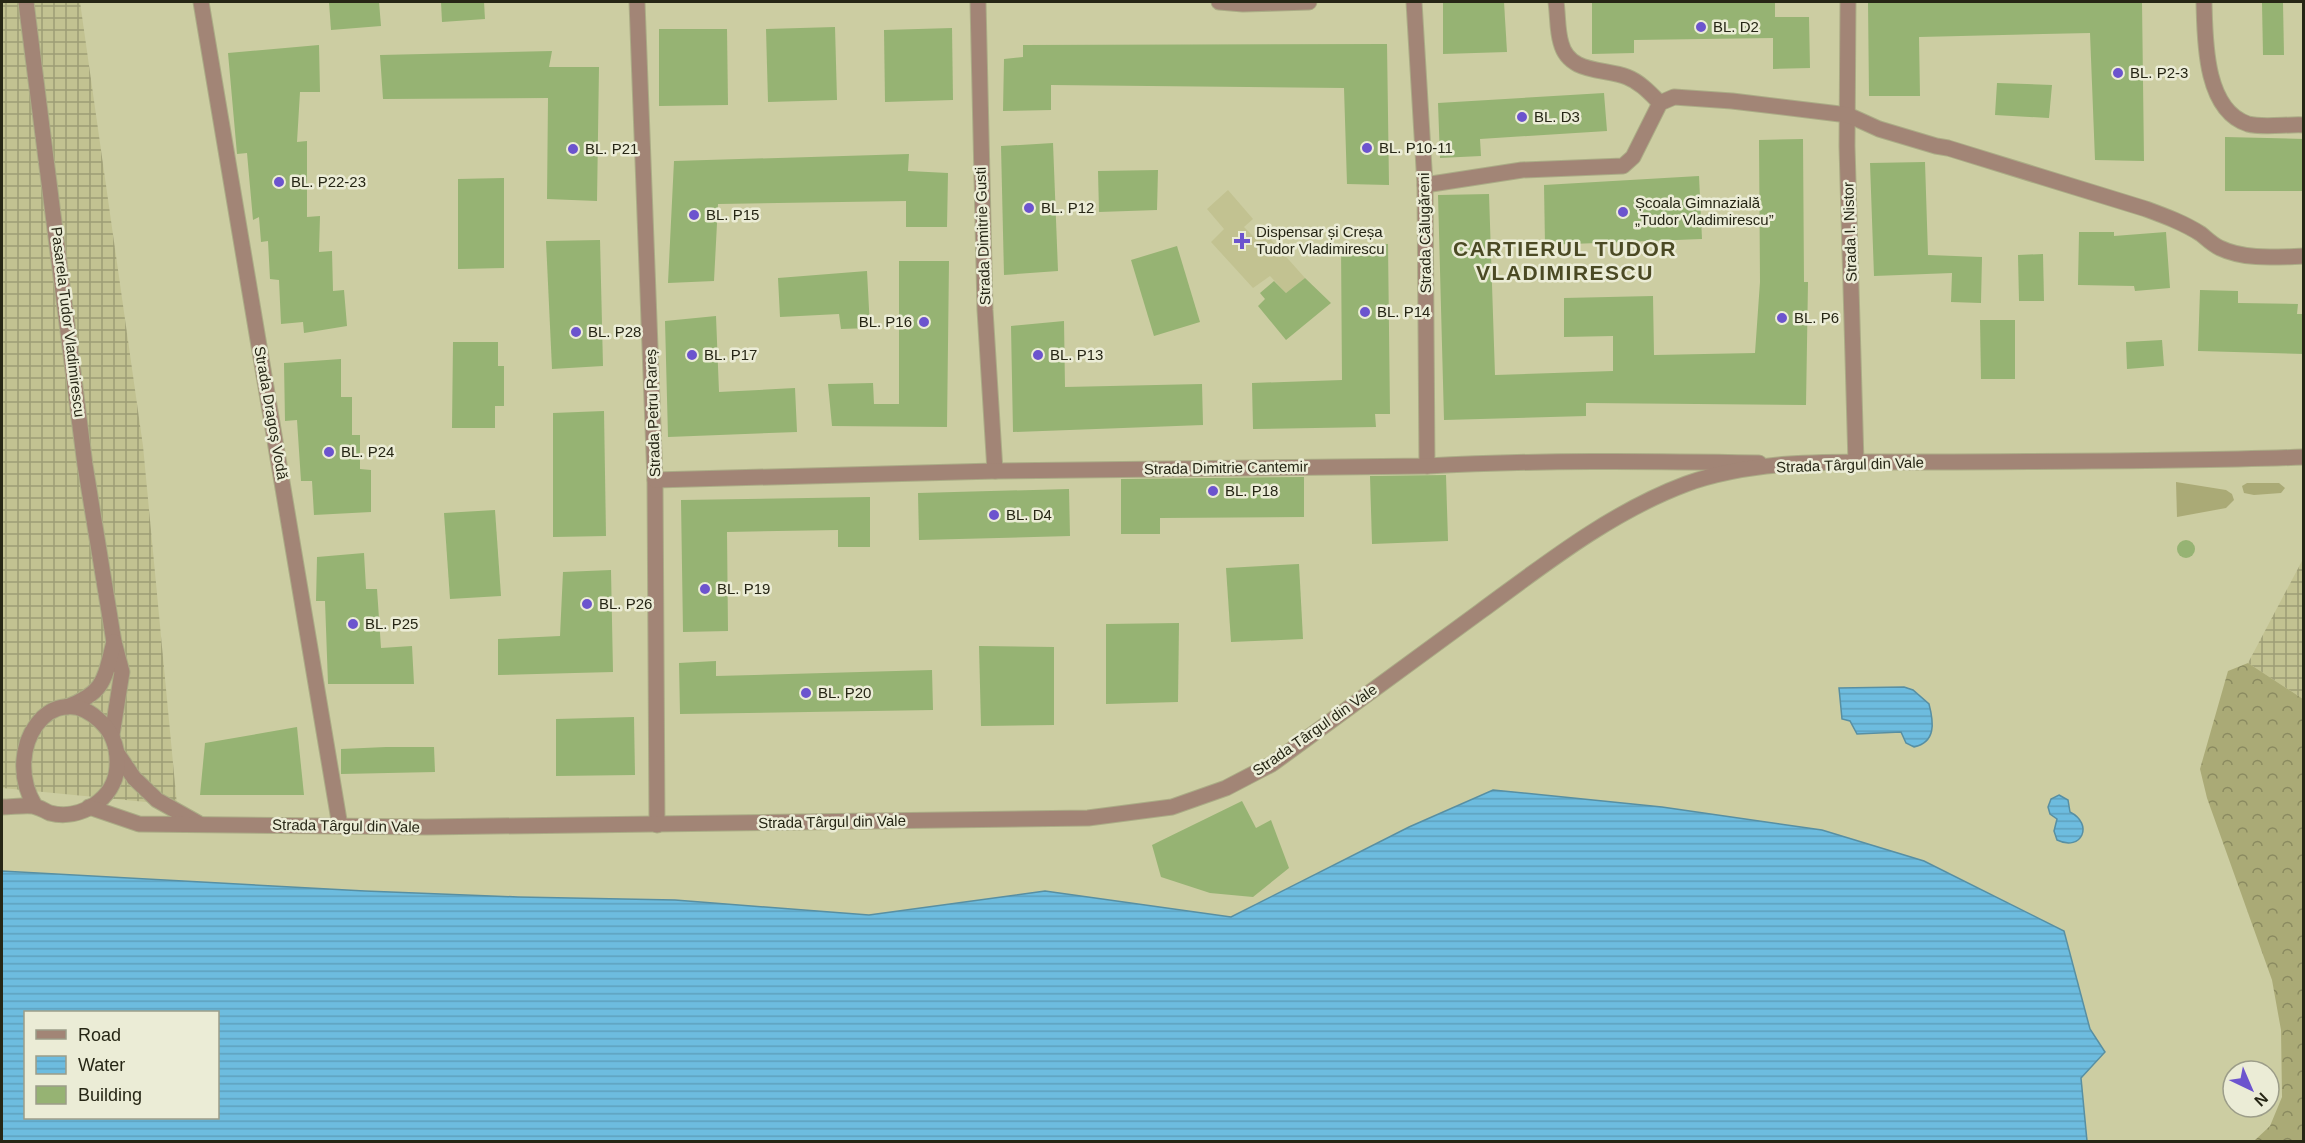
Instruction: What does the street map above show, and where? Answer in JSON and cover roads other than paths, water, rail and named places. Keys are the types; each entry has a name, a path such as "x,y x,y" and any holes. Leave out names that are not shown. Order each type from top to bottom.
{"street":[{"name":"Pasarela Tudor Vladimirescu","path":"26,2 86,465 114,642 122,672 112,735"},
{"name":"Strada Dragoș Vodă","path":"201,2 340,826"},
{"name":"Strada Petru Rareș","path":"637,2 655,480 657,825"},
{"name":"Strada Dimitrie Gusti","path":"978,2 985,298 995,471"},
{"path":"1219,2 1243,4 1309,2"},
{"name":"Strada Călugăreni","path":"1414,2 1425,184 1427,466"},
{"path":"1556,2 1561,44 1572,61 1581,67 1626,77 1641,85 1660,103"},
{"name":"Strada I. Nistor","path":"1848,2 1848,115 1856,463"},
{"path":"2204,2 2205,54 2220,102 2233,115 2249,124 2304,125"},
{"path":"1425,184 1522,170 1623,166 1633,157 1660,103 1674,97 1720,100 1848,115 1879,129 1936,147 1948,148 2146,209 2174,220 2200,234 2219,248 2237,254 2257,257 2304,256"},
{"name":"Strada Târgul din Vale","path":"89,807 139,824 438,827 1088,818 1172,807 1226,788 1272,764 1548,562 1598,529 1651,499 1687,484 1728,472 1797,464 2304,457"},
{"name":"Strada Dimitrie Cantemir","path":"655,480 995,471 1427,466 1493,462 1632,460 1797,464"},
{"name":"Pasarela Tudor Vladimirescu","path":"66,707 88,699 100,686 114,642"},
{"path":"34,806 22,795 14,780 10,763 12,746 20,730 32,718 48,709 66,707 85,711 100,721 112,735"},
{"name":"Strada Târgul din Vale","path":"2,807 34,806 50,813 67,814 99,802 110,789 117,772 117,753 112,735"},
{"name":"Strada Târgul din Vale","path":"117,753 135,778 157,800 198,823"}],"water":[{"path":"1904,687 1913,690 1929,704 1932,731 1926,741 1921,744 1914,747 1906,743 1901,732 1857,734 1850,721 1842,719 1839,688"},
{"path":"1493,790 1662,807 1822,830 1924,861 2064,931 2090,1029 2105,1052 2081,1078 2087,1141 2,1141 2,871 365,891 675,900 869,915 1045,891 1231,917 1409,827"},
{"path":"2059,795 2068,800 2070,812 2082,823 2082,835 2073,842 2066,843 2057,840 2054,831 2057,819 2050,814 2048,807 2051,799"}],"place":[{"name":"BL. D2","path":"1701,27"},
{"name":"BL. P2-3","path":"2118,73"},
{"name":"BL. D3","path":"1522,117"},
{"name":"BL. P10-11","path":"1367,148"},
{"name":"BL. P21","path":"573,149"},
{"name":"BL. P22-23","path":"279,182"},
{"name":"BL. P12","path":"1029,208"},
{"name":"Școala Gimnazială „Tudor Vladimirescu”","path":"1623,212"},
{"name":"BL. P15","path":"694,215"},
{"name":"Dispensar și Creșa Tudor Vladimirescu","path":"1242,241"},
{"name":"BL. P14","path":"1365,312"},
{"name":"BL. P6","path":"1782,318"},
{"name":"BL. P16","path":"924,322"},
{"name":"BL. P28","path":"576,332"},
{"name":"BL. P17","path":"692,355"},
{"name":"BL. P13","path":"1038,355"},
{"name":"BL. P24","path":"329,452"},
{"name":"BL. P18","path":"1213,491"},
{"name":"BL. D4","path":"994,515"},
{"name":"BL. P19","path":"705,589"},
{"name":"BL. P26","path":"587,604"},
{"name":"BL. P25","path":"353,624"},
{"name":"BL. P20","path":"806,693"}],"district":[{"name":"CARTIERUL TUDOR VLADIMIRESCU","path":"1565,261"}]}
